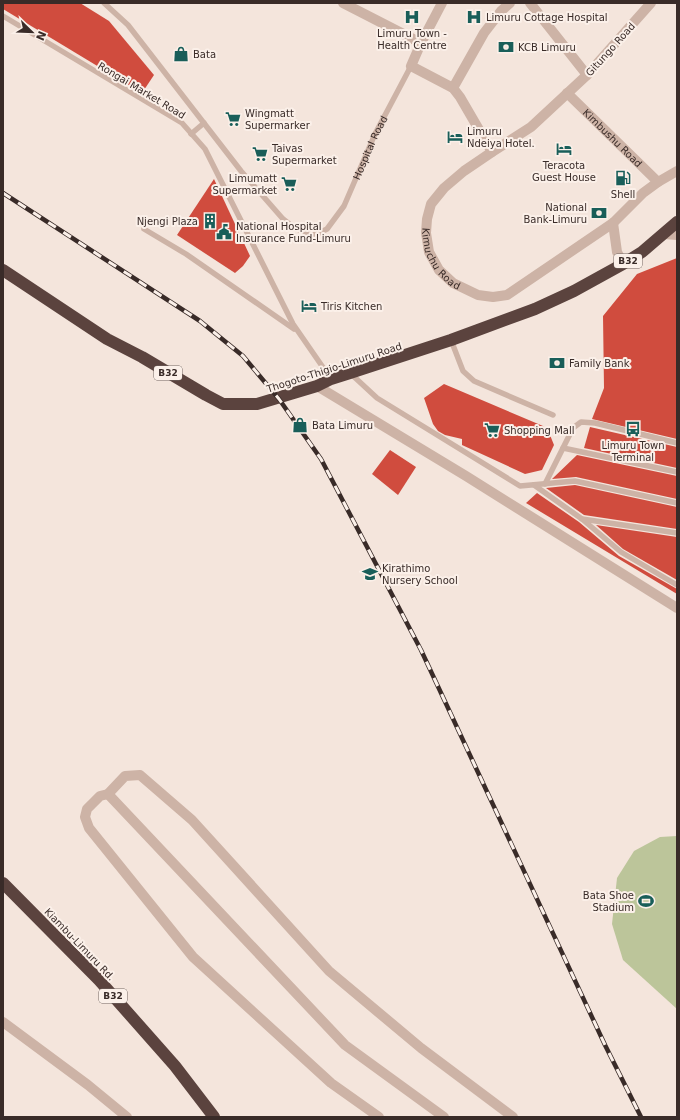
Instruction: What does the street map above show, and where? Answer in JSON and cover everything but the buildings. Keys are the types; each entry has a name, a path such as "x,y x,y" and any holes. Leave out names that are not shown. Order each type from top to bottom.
{"highway":[{"name":"Thogoto-Thigio-Limuru Road","path":"3,270 107,339 142,357 223,404 257,404 317,386 331,379 451,340 535,309 574,291 623,264 664,234 677,222"},
{"name":"Kiambu-Limuru Rd.","path":"3,883 100,980 175,1066 214,1117"}],"street":[{"path":"343,3 421,43"},
{"name":"Hospital Road","path":"411,66 442,3"},
{"path":"453,88 484,33 501,11 510,3"},
{"path":"530,3 587,75"},
{"name":"Gitungo Road","path":"567,93 587,75 651,3"},
{"path":"411,66 453,88 460,97 492,152"},
{"name":"Kimuchu Road","path":"567,93 532,127 464,171 444,188 431,204 427,219 426,233 429,252 439,270 453,283 478,295 493,297 507,295 613,223 643,193 677,171"},
{"name":"Kimbushu Road","path":"567,93 658,182"},
{"path":"613,223 617,252 623,264"},
{"path":"664,234 677,235"},
{"path":"317,386 466,476 677,608"},
{"path":"379,1117 331,1083 193,956 89,828 85,817 87,809 100,796 108,794 125,776 140,775 192,820 329,971 421,1048 513,1117"},
{"path":"108,794 345,1045 444,1117"},
{"path":"3,1022 88,1085 127,1117"}],"lane":[{"name":"Rongai Market Road","path":"104,3 128,25 241,171 283,219 293,228 308,234 317,234 327,229"},
{"name":"Rongai Market Road","path":"3,16 182,123 204,149 298,332 331,379"},
{"name":"Hospital Road","path":"327,229 344,206 375,134 411,66"},
{"path":"191,134 204,123"},
{"path":"144,229 186,254 298,332"},
{"path":"451,340 463,371 474,381 553,415"},
{"path":"350,373 377,398 520,486 575,481 677,503"},
{"path":"545,484 573,428 582,422 595,423 677,443"},
{"path":"563,448 677,472"},
{"path":"534,485 582,519 621,552 677,585"},
{"path":"582,519 677,533"}],"green space":[{"name":"Bata Shoe Stadium","path":"677,836 677,1009 623,960 612,924 617,878 634,851 660,837"}],"railway":[{"path":"3,193 200,321 243,356 279,399 321,459 421,650 605,1045 641,1117"}],"place":[{"name":"Limuru Town - Health Centre","path":"412,17"},
{"name":"Limuru Cottage Hospital","path":"474,17"},
{"name":"KCB Limuru","path":"506,47"},
{"name":"Bata","path":"181,54"},
{"name":"Wingmatt Supermarker","path":"233,119"},
{"name":"Limuru Ndeiya Hotel.","path":"455,137"},
{"name":"Teracota Guest House","path":"564,149"},
{"name":"Taivas Supermarket","path":"260,154"},
{"name":"Shell","path":"623,178"},
{"name":"Limumatt Supermarket","path":"289,184"},
{"name":"National Bank-Limuru","path":"599,213"},
{"name":"Njengi Plaza","path":"210,221"},
{"name":"National Hospital Insurance Fund-Limuru","path":"224,232"},
{"name":"Tiris Kitchen","path":"309,306"},
{"name":"Family Bank","path":"557,363"},
{"name":"Bata Limuru","path":"300,425"},
{"name":"Limuru Town Terminal","path":"633,429"},
{"name":"Shopping Mall","path":"492,430"},
{"name":"Kirathimo Nursery School","path":"370,574"},
{"name":"Bata Shoe Stadium","path":"646,901"}]}
